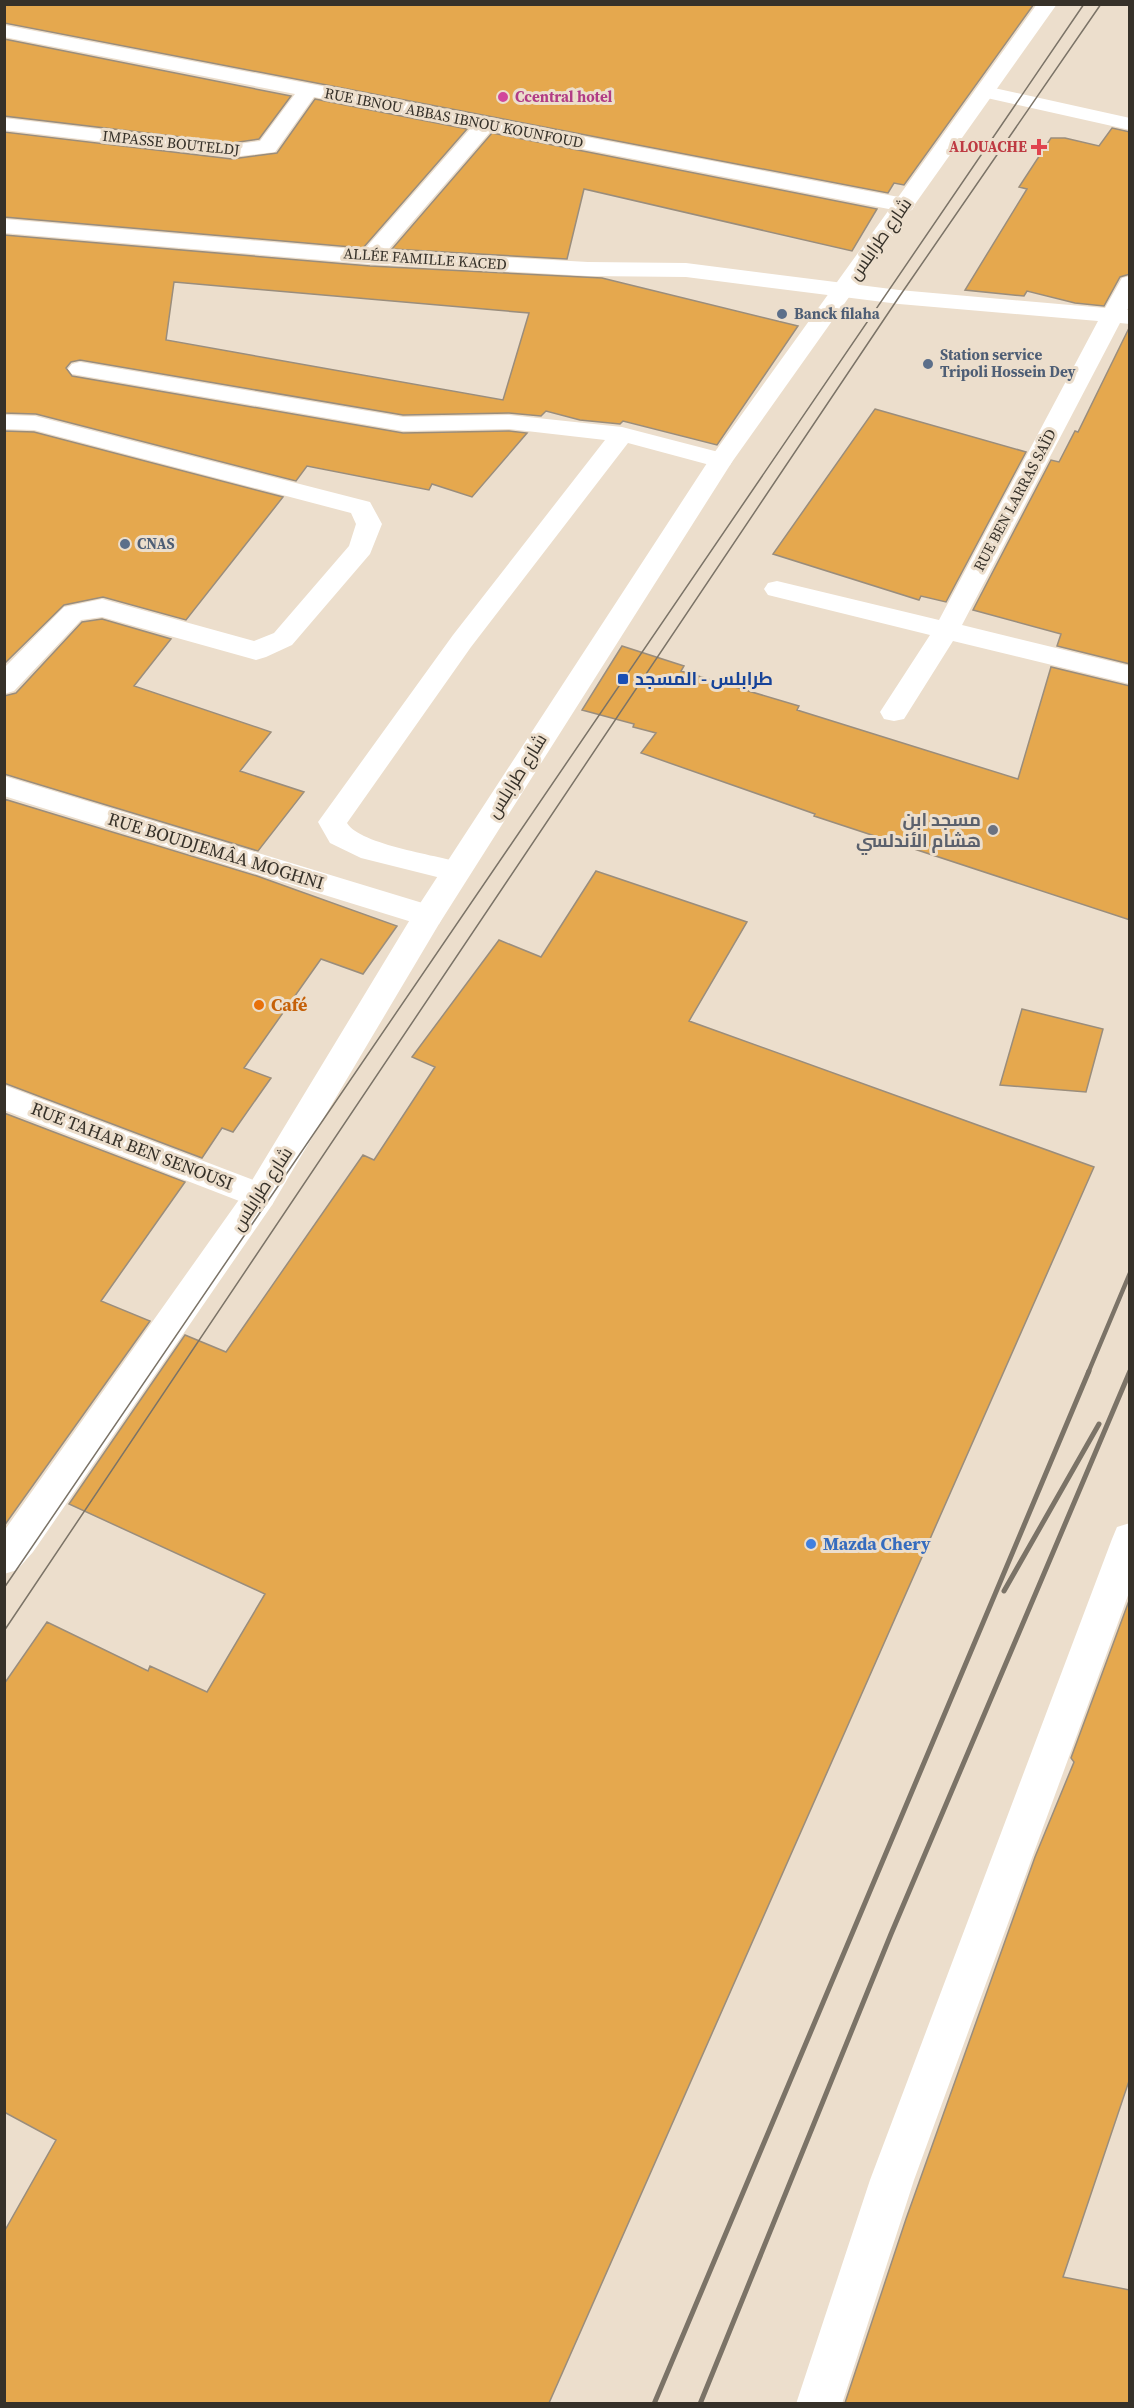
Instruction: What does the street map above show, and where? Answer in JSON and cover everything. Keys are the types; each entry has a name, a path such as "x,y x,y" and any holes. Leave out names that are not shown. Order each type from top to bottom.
{"street":[{"name":"شارع طرابلس","path":"10,1544 260,1196 428,916 721,460 1046,5"},
{"name":"RUE IBNOU ABBAS IBNOU KOUNFOUD","path":"4,31 904,205"},
{"name":"IMPASSE BOUTELDJ","path":"4,124 232,151 252,150 267,147 309,89"},
{"path":"985,92 1130,124"},
{"path":"370,257 486,124"},
{"name":"ALLÉE FAMILLE KACED","path":"4,226 370,257 588,269 686,270 899,297 1121,317"},
{"name":"RUE BEN LARRAS SAÏD","path":"894,712 946,631 1121,317 1130,283"},
{"path":"80,369 403,424 509,422 622,434 721,460"},
{"path":"4,422 35,423 361,508 369,524 361,548 284,639 256,651 102,608 73,614 4,685"},
{"path":"457,871 371,852 340,836 332,822 462,641 622,434"},
{"path":"777,589 1130,675"},
{"name":"RUE BOUDJEMÂA MOGHNI","path":"4,786 428,916"},
{"name":"RUE TAHAR BEN SENOUSI","path":"4,1097 260,1196"},
{"path":"819,2403 892,2180 1130,1539"}],"building":[{"path":"4,4 1034,4 904,185 894,183 888,193 4,23"},
{"path":"4,39 291,96 259,139 232,143 4,116"},
{"path":"315,99 467,129 363,248 4,217 4,132 232,159 277,153"},
{"path":"1112,128 1130,132 1130,274 1120,277 1104,306 1075,303 1027,291 1024,296 965,290 1027,189 1019,187 1051,138 1065,138 1099,146"},
{"path":"492,133 877,209 852,251 584,189 567,259 392,249"},
{"path":"4,235 370,266 602,278 798,326 717,445 623,421 620,424 580,420 546,411 541,416 509,413 403,415 80,360 71,362 66,368 72,376 403,433 509,431 527,433 472,497 432,484 429,490 307,466 296,481 36,414 4,413","holes":["174,282 529,313 503,400 166,340"]},
{"path":"1130,326 1130,664 1057,646 1061,634 973,610 1051,460 1059,462 1075,431 1078,432"},
{"path":"875,409 1026,452 946,602 921,596 919,600 773,554"},
{"name":"CNAS","path":"4,431 34,432 283,497 186,620 103,597 64,605 4,664"},
{"path":"102,619 171,639 134,686 271,732 240,771 304,792 258,851 4,774 4,696 16,693 82,622"},
{"path":"622,646 684,666 681,671 799,706 797,710 1018,779 1051,667 1130,686 1130,920 814,816 815,814 641,753 656,733 633,727 634,724 582,710"},
{"path":"4,799 257,876 397,926 363,974 321,959 244,1068 271,1078 233,1132 222,1128 202,1158 4,1083"},
{"path":"596,871 747,922 689,1021 1094,1167 549,2403 4,2403 4,2232 56,2140 4,2112 4,1684 47,1622 148,1671 150,1666 207,1692 265,1594 69,1504 185,1335 226,1352 363,1155 374,1160 435,1067 412,1057 499,940 541,957"},
{"path":"1022,1009 1103,1029 1086,1092 1000,1085"},
{"path":"4,1113 185,1182 101,1301 150,1321 4,1526"},
{"path":"1130,1598 1130,2078 1063,2277 1130,2290 1130,2403 845,2403 906,2219 1035,1857 1074,1762 1071,1758"}],"tram line":[{"path":"4,1588 1084,4"},
{"path":"4,1631 899,297 1101,4"}],"railway":[{"path":"1088,1373 1130,1273"},
{"path":"654,2404 1089,1371"},
{"path":"700,2404 891,1934 1130,1371"},
{"path":"1004,1591 1099,1424"}],"place":[{"name":"Ccentral hotel","path":"503,97"},
{"name":"ALOUACHE","path":"1039,147"},
{"name":"Banck filaha","path":"782,314"},
{"name":"Station service Tripoli Hossein Dey","path":"928,364"},
{"name":"CNAS","path":"125,544"},
{"name":"طرابلس - المسجد","path":"623,679"},
{"name":"مسجد ابن هشام الأندلسي","path":"993,830"},
{"name":"Café","path":"259,1005"},
{"name":"Mazda Chery","path":"811,1544"}]}
